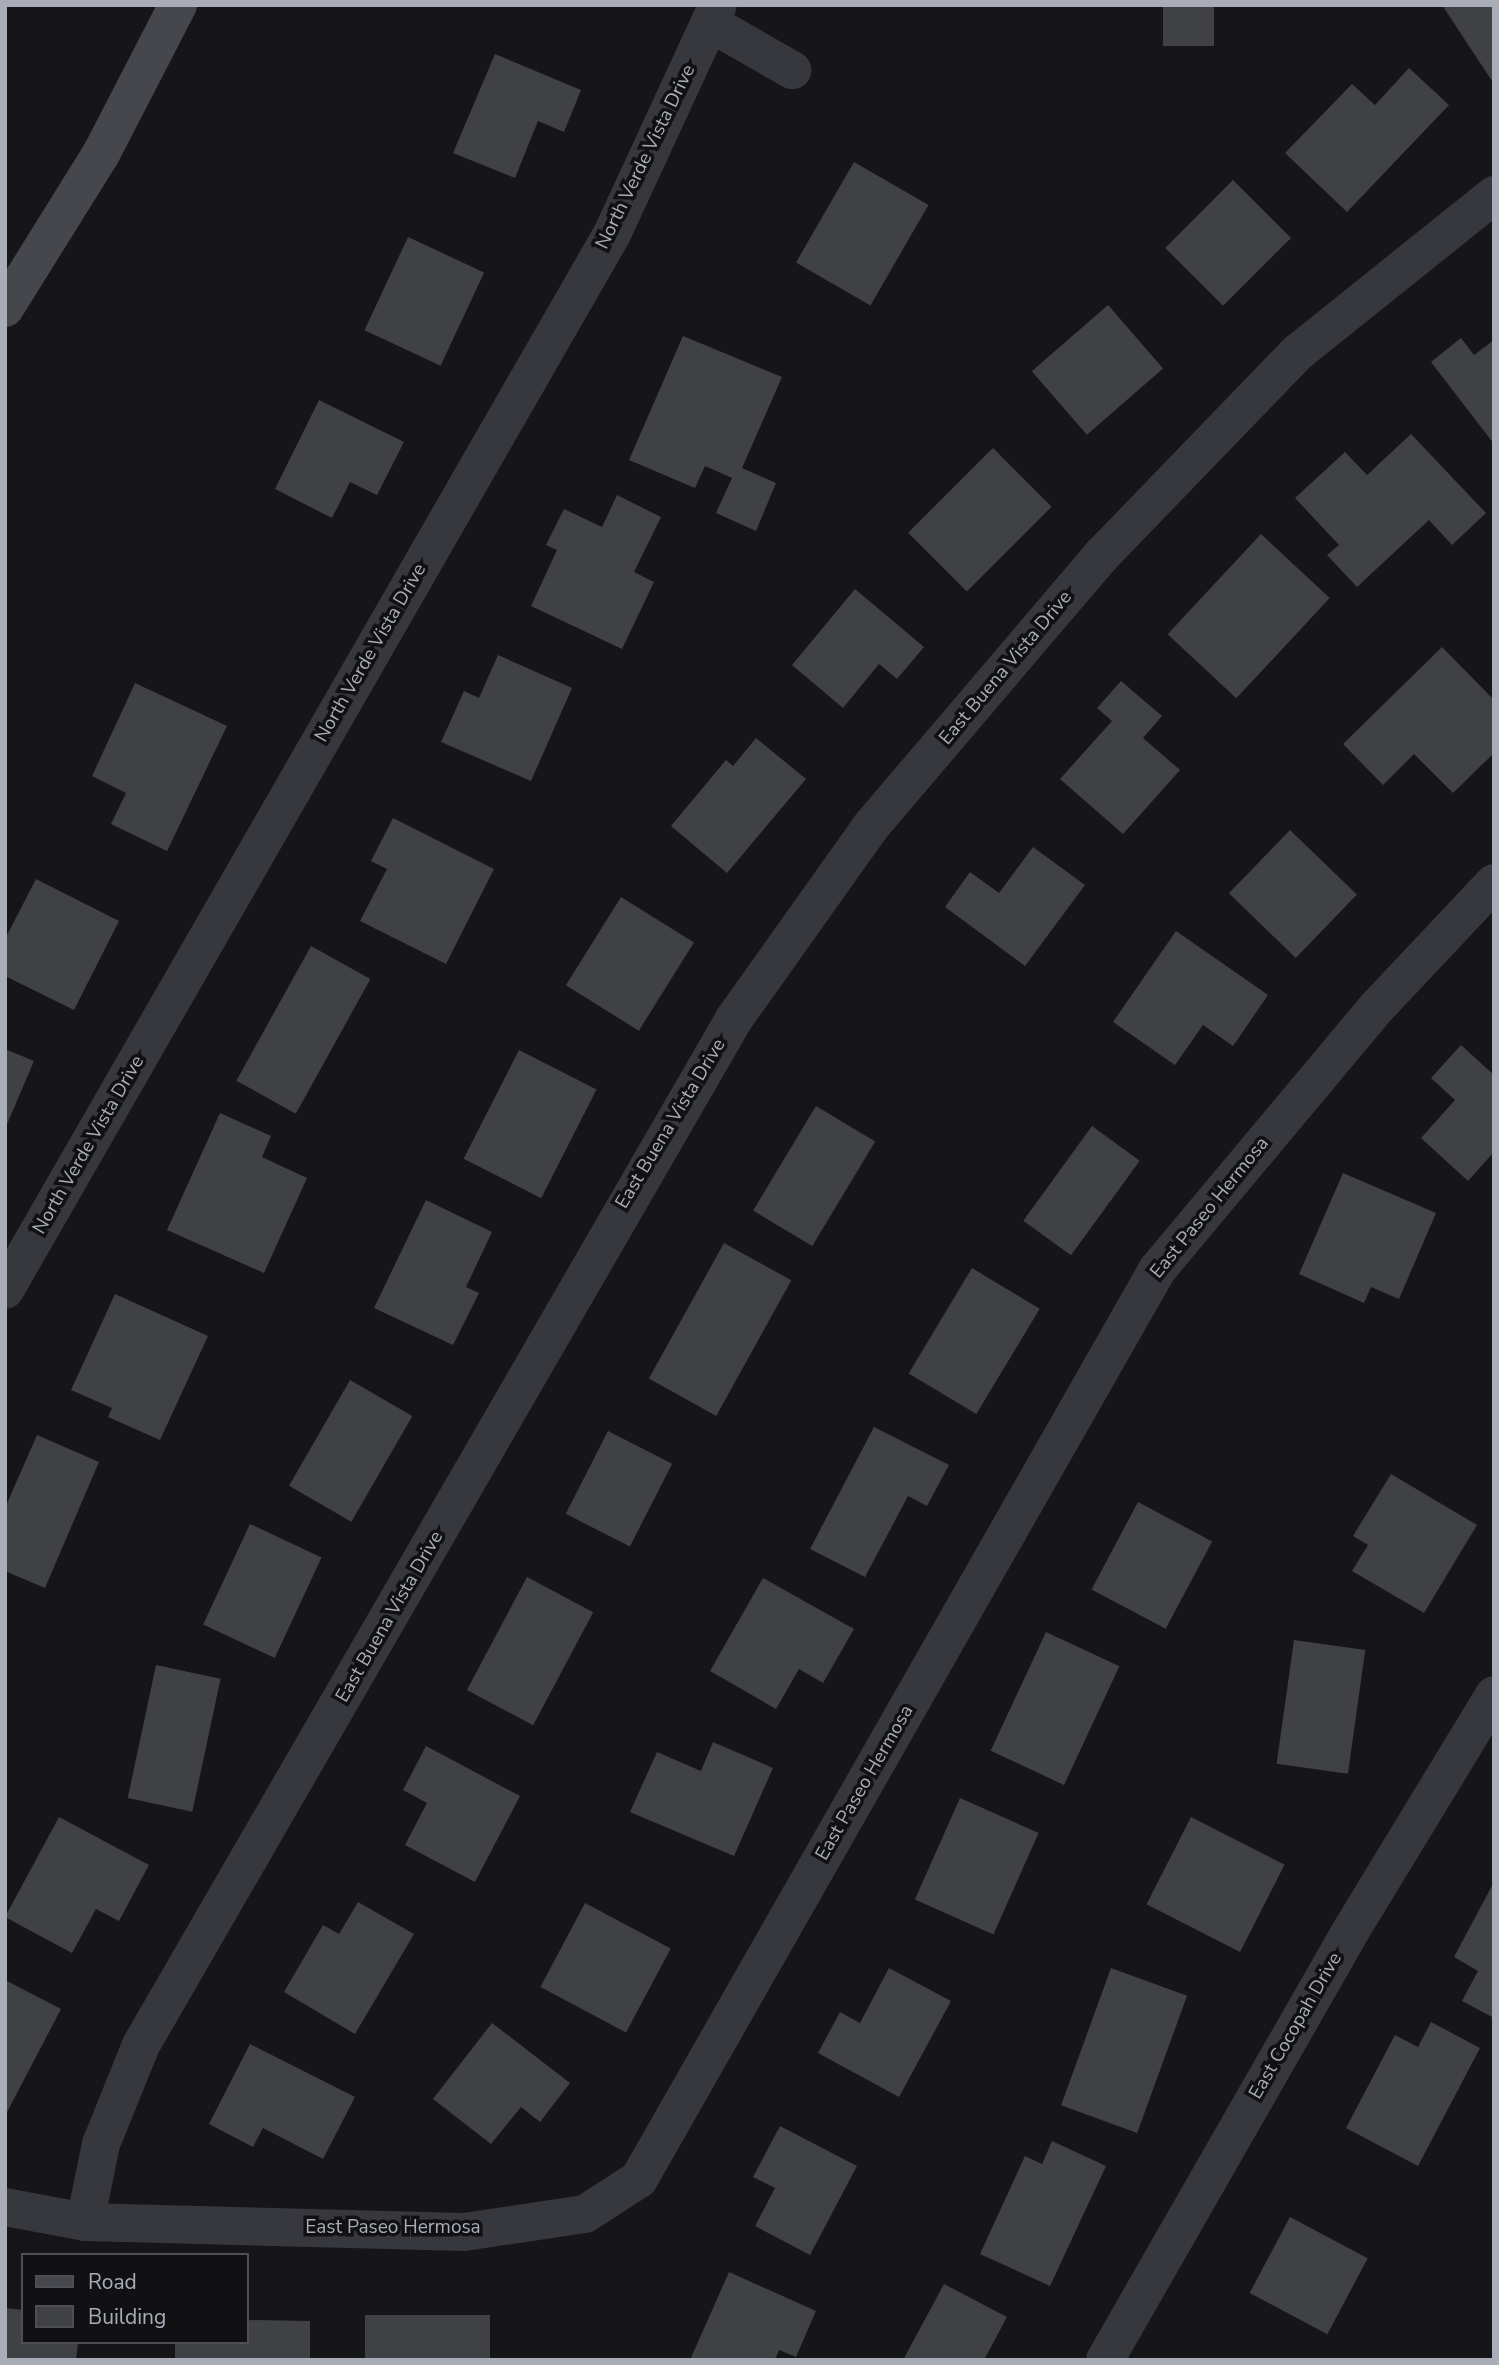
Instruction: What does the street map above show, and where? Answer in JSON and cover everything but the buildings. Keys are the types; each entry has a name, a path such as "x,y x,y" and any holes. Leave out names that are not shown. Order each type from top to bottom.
{"street":[{"path":"5,308 101,154 170,12"},
{"path":"714,14 792,70"},
{"name":"North Verde Vista Drive","path":"5,1290 612,234 714,14"},
{"name":"East Buena Vista Drive","path":"85,2222 101,2144 141,2045 734,1019 872,825 1102,555 1297,353 1494,195"},
{"name":"East Paseo Hermosa","path":"5,2207 85,2222 464,2232 585,2214 639,2179 1157,1270 1378,1006 1494,883"},
{"name":"East Cocopah Drive","path":"1105,2360 1347,1937 1494,1695"}]}
